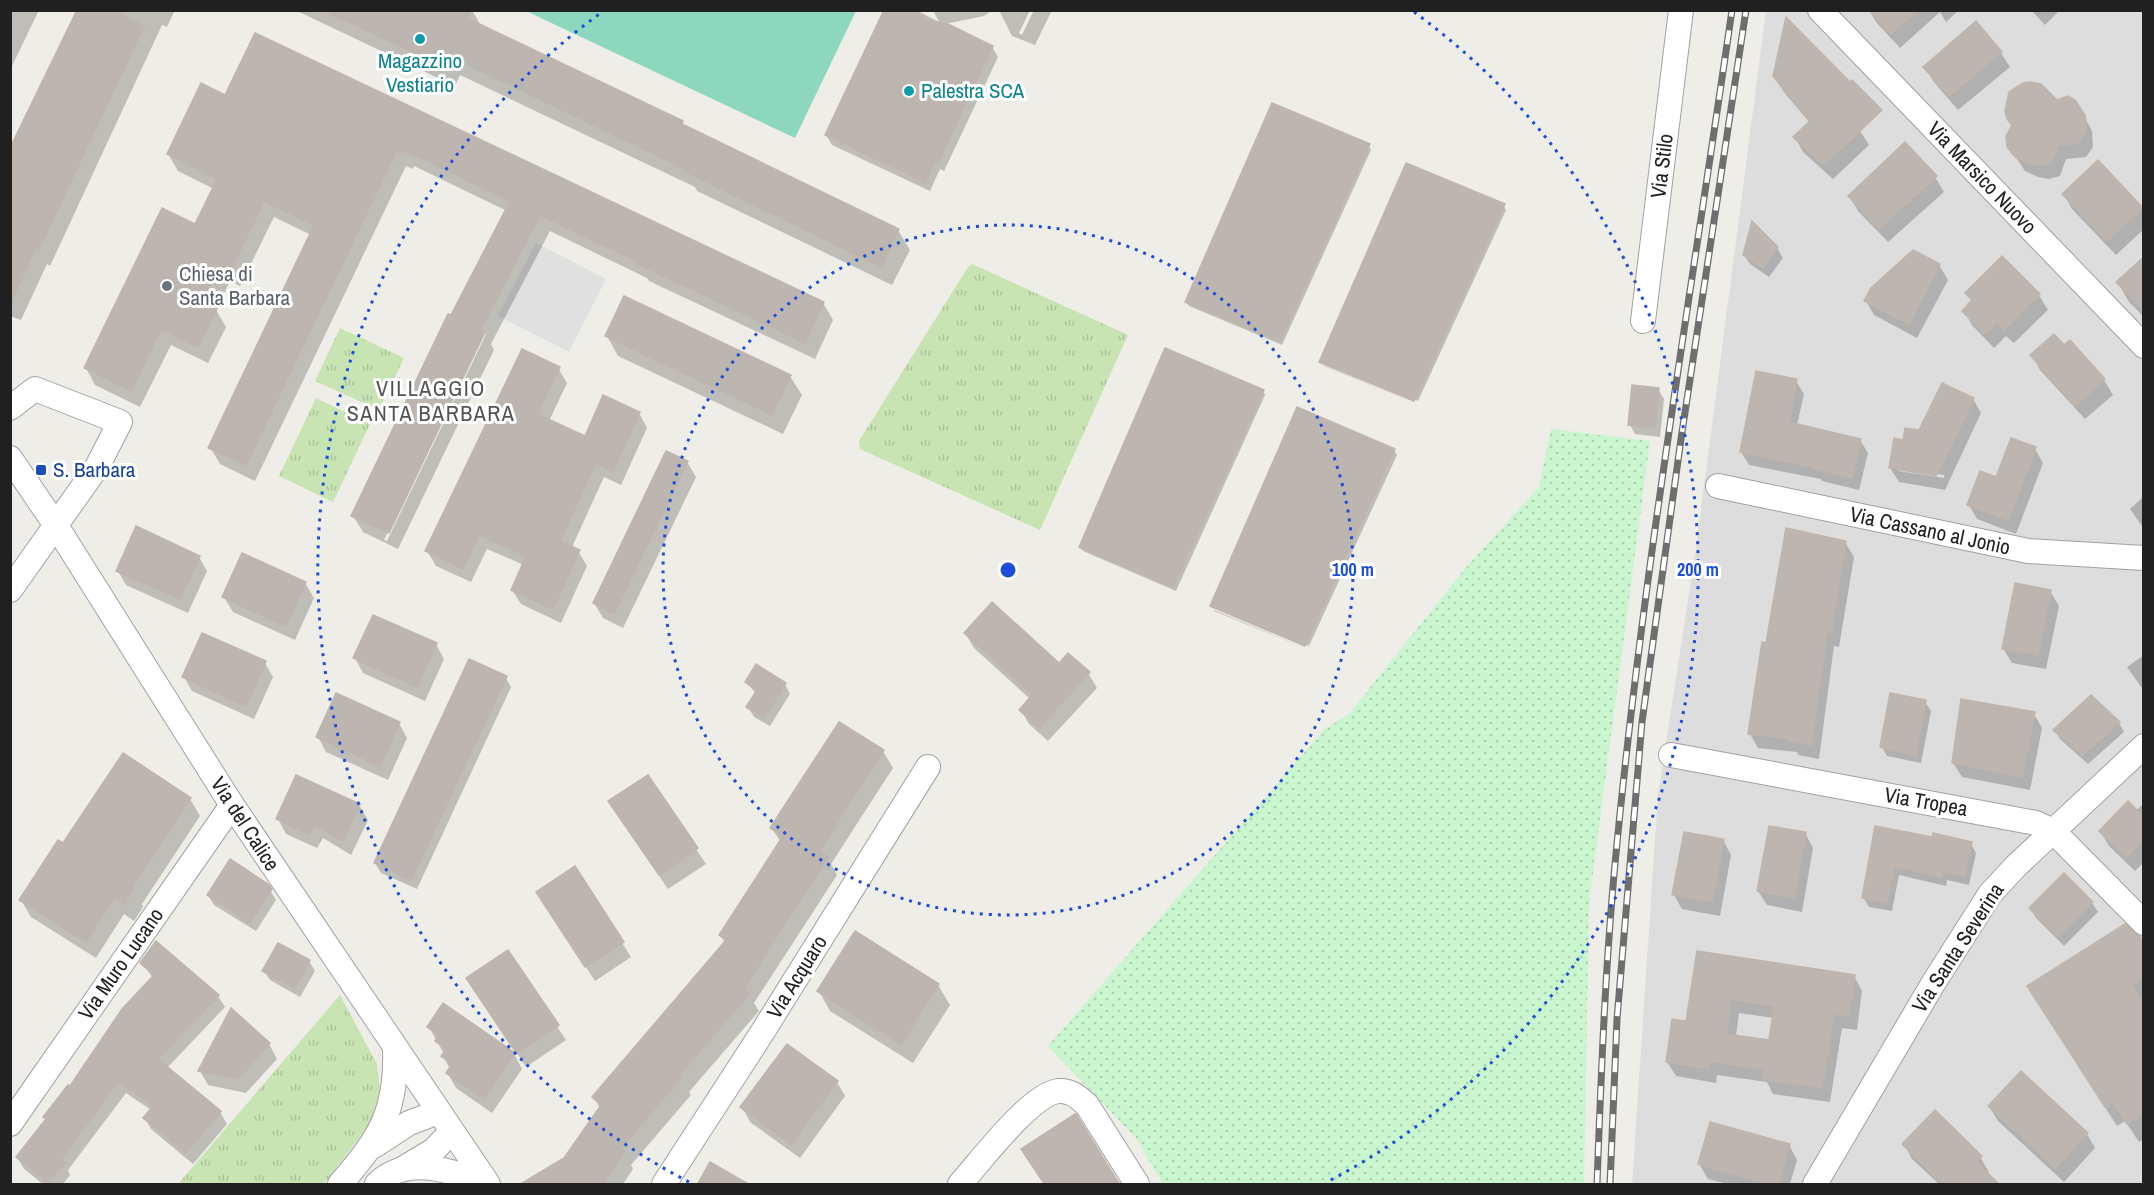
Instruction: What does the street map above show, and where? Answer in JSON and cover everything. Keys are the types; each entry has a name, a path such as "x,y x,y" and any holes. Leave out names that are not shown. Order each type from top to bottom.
{"street":[{"name":"Via Stilo","path":"1643,321 1681,10"},
{"name":"Via Marsico Nuovo","path":"1820,10 2144,346"},
{"path":"10,408 35,389 120,422 97,467 10,590"},
{"name":"Via del Calice","path":"10,458 55,524 232,805 487,1184"},
{"name":"Via Cassano al Jonio","path":"1718,486 2028,551 2144,558"},
{"name":"Via Santa Severina","path":"1815,1185 1972,920 2002,879 2144,746"},
{"name":"Via Tropea","path":"1671,755 2036,823 2053,831 2144,923"},
{"name":"Via Acquaro","path":"664,1185 928,767"},
{"name":"Via Muro Lucano","path":"14,1110 232,805"},
{"path":"340,1185 370,1149 387,1116 395,1080 395,1049"},
{"path":"960,1185 1035,1102 1051,1093 1063,1091 1075,1094 1087,1105 1137,1185"},
{"path":"370,1149 410,1123 445,1122 434,1150 377,1185"},
{"path":"404,1168 446,1170 487,1184"}],"shaded area":[{"path":"1766,11 2143,11 2143,1184 1632,1184 1658,795 1696,548"},
{"path":"536,243 606,279 569,352 498,316"}],"green space":[{"path":"856,10 795,138 526,11"},
{"path":"972,264 1128,335 1040,530 860,449 859,441"},
{"path":"340,328 404,358 379,410 315,381"},
{"path":"316,398 370,424 333,502 279,476"},
{"path":"1551,429 1650,441 1589,902 1584,1184 1163,1184 1136,1138 1048,1046 1325,729 1349,714 1463,571 1539,487"},
{"path":"340,995 377,1064 380,1091 371,1122 328,1179 323,1184 178,1184"}],"building":[{"path":"77,10 112,10 144,26 39,249 36,247 10,304 10,148"},
{"path":"323,10 471,10 467,18 683,121 682,124 899,229 881,267 684,171 685,169 449,56 444,67"},
{"name":"Palestra SCA","path":"884,10 911,10 930,21 948,24 993,46 938,162 935,161 925,182 825,135"},
{"path":"1869,10 1917,10 1891,34"},
{"path":"1786,17 1850,82 1852,80 1882,110 1824,165 1793,137 1810,121 1773,76"},
{"path":"1976,21 2002,52 1949,96 1923,67"},
{"path":"255,33 824,302 805,343 540,215 481,329 485,332 389,533 351,516 448,314 451,315 510,201 404,150 403,153 397,150 246,465 208,448 314,225 264,201 231,270 220,265 202,302 217,309 198,347 161,329 131,391 84,368 162,208 195,224 217,179 167,154 201,83 225,95"},
{"path":"2023,83 2041,84 2057,100 2068,96 2075,100 2085,115 2086,123 2086,131 2078,143 2058,145 2052,162 2040,165 2015,157 2007,147 2006,136 2012,125 2005,111 2009,92"},
{"path":"1272,103 1370,144 1280,341 1185,302"},
{"path":"1905,142 1937,176 1879,229 1848,196"},
{"path":"2098,160 2143,208 2107,241 2062,194"},
{"path":"1406,163 1505,204 1414,401 1319,362"},
{"path":"1752,221 1778,247 1763,268 1743,255"},
{"path":"1913,250 1940,264 1909,324 1864,301 1871,288"},
{"path":"2002,256 2040,294 2004,330 1997,322 1985,334 1962,311 1972,300 1965,293"},
{"path":"2144,257 2144,311 2116,282"},
{"path":"624,296 791,375 772,415 605,336"},
{"path":"2054,334 2064,345 2070,340 2105,379 2075,406 2030,355"},
{"path":"1165,348 1264,390 1173,587 1079,547"},
{"path":"522,349 560,367 537,414 585,436 603,395 640,412 613,471 596,463 560,541 580,550 553,609 511,590 526,556 479,535 463,569 425,551"},
{"path":"1756,371 1797,379 1789,422 1861,439 1852,478 1813,467 1740,452"},
{"path":"1942,383 1974,398 1936,476 1889,468 1894,438 1903,440 1905,428 1919,430"},
{"path":"1632,385 1659,388 1655,428 1628,425"},
{"path":"1297,407 1395,449 1305,646 1210,606"},
{"path":"2011,438 2036,447 2008,520 1967,505 1980,471 1996,477"},
{"path":"666,451 688,461 614,614 593,603"},
{"path":"136,526 200,556 180,599 116,571"},
{"path":"1786,528 1846,541 1831,633 1827,632 1811,745 1788,741 1789,738 1748,734 1762,642 1766,643"},
{"path":"242,553 306,582 286,626 222,597"},
{"path":"2015,583 2051,590 2038,655 2002,649"},
{"path":"992,602 1059,663 1068,653 1090,672 1039,728 1019,710 1032,695 964,633"},
{"path":"373,615 437,643 417,687 353,658"},
{"path":"202,633 266,661 246,706 182,677"},
{"path":"469,659 507,676 411,880 374,863"},
{"path":"756,664 786,683 764,718 746,707 757,690 745,682"},
{"path":"336,693 400,722 380,766 316,737"},
{"path":"1890,693 1926,700 1916,755 1880,747"},
{"path":"2091,695 2120,722 2082,755 2053,730"},
{"path":"1961,699 2035,712 2022,777 1952,763"},
{"path":"839,722 884,750 819,851 828,857 744,988 750,993 679,1075 682,1077 621,1148 625,1151 602,1185 519,1185 564,1158 601,1105 592,1097 726,940 719,935 783,836 770,828"},
{"path":"123,753 191,798 132,887 134,888 124,905 114,898 86,942 19,900 58,840 63,843"},
{"path":"296,775 360,804 343,841 315,824 308,834 276,819"},
{"path":"648,775 698,848 659,875 608,801"},
{"path":"2128,801 2144,817 2144,839 2126,857 2099,831"},
{"path":"1769,826 1806,832 1794,898 1757,891"},
{"path":"1875,826 1932,837 1933,833 1972,842 1964,876 1942,871 1941,877 1894,866 1887,903 1862,898"},
{"path":"1684,832 1724,839 1712,902 1672,895"},
{"path":"230,859 272,889 250,923 207,895"},
{"path":"575,866 624,942 585,967 536,892"},
{"path":"2064,873 2093,902 2058,937 2029,908"},
{"path":"2125,924 2144,940 2144,977 2131,985 2144,1004 2144,1113 2127,1124 2113,1102 2105,1107 2027,986"},
{"path":"855,931 939,984 901,1044 817,991"},
{"path":"156,941 219,995 158,1059 221,1111 186,1153 143,1118 153,1106 118,1082 61,1159 65,1163 48,1183 16,1157 46,1119 43,1117 68,1085 70,1086 122,1009 154,975 140,963"},
{"path":"278,943 310,960 295,988 262,971"},
{"path":"508,950 559,1025 517,1054 466,978"},
{"path":"1697,951 1855,975 1849,1016 1834,1014 1822,1088 1763,1079 1764,1069 1710,1061 1708,1069 1666,1062 1672,1019 1686,1021","holes":["1731,999 1774,1006 1769,1040 1726,1034"]},
{"path":"443,1003 515,1053 484,1099 446,1073 452,1064 441,1056 446,1049 435,1041 439,1035 427,1027"},
{"path":"231,1008 270,1043 238,1079 198,1071"},
{"path":"787,1044 838,1081 791,1144 740,1107"},
{"path":"2021,1071 2088,1133 2055,1168 1988,1106"},
{"path":"1935,1110 1982,1156 1976,1162 2000,1185 1943,1185 1902,1144"},
{"path":"1075,1114 1120,1185 1045,1185 1021,1149"},
{"path":"1710,1122 1790,1144 1778,1185 1698,1164"},
{"path":"710,1162 750,1185 697,1185"}],"railway":[{"path":"1597,1184 1609,944 1626,757 1668,437 1732,10"},
{"path":"1610,1184 1617,1019 1642,722 1681,439 1746,10"}],"place":[{"name":"Magazzino Vestiario","path":"420,39"},
{"name":"Palestra SCA","path":"909,91"},
{"name":"Chiesa di Santa Barbara","path":"167,286"},
{"name":"S. Barbara","path":"41,470"}],"district":[{"name":"VILLAGGIO SANTA BARBARA","path":"431,401"}]}
